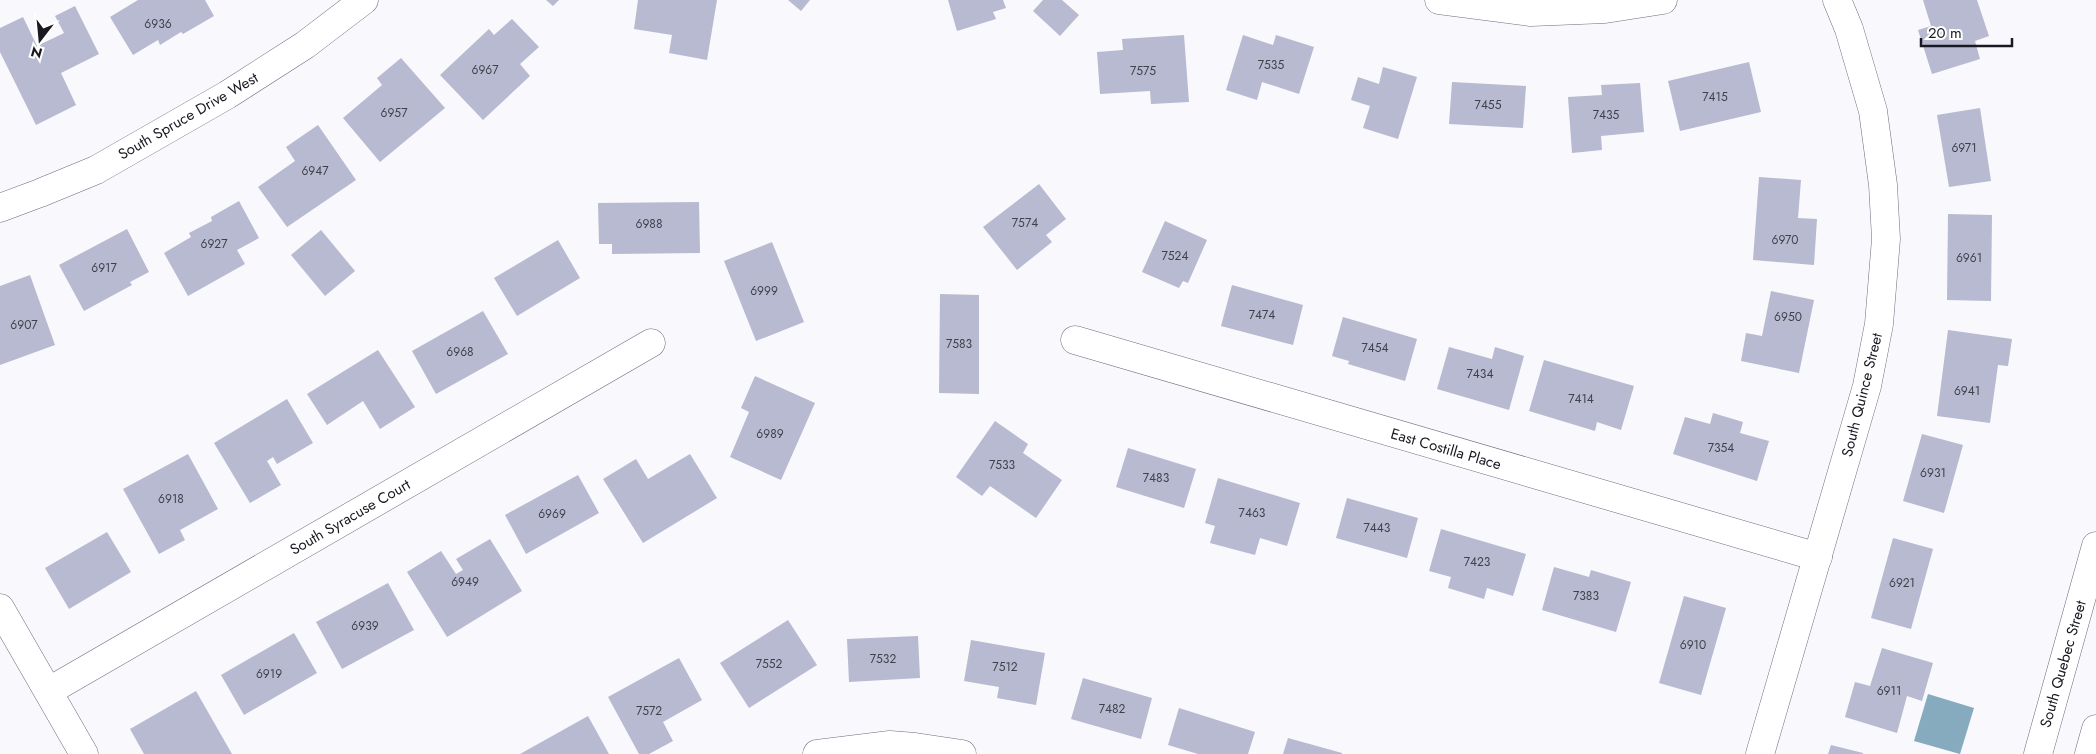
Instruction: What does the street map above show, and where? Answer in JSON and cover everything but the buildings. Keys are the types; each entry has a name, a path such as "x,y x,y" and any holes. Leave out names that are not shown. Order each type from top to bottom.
{"street":[{"name":"South Spruce Drive West","path":"0,208 40,194 96,170 226,95 297,50 364,0"},
{"path":"1439,0 1531,12 1605,10 1663,0"},
{"name":"South Quince Street","path":"1760,754 1867,386 1879,324 1886,239 1883,185 1873,111 1849,29 1837,0"},
{"name":"East Costilla Place","path":"1075,340 1818,557"},
{"name":"South Syracuse Court","path":"49,692 651,343"},
{"name":"South Quebec Street","path":"2038,754 2096,546"},
{"path":"0,608 84,754"},
{"path":"2089,754 2096,729"},
{"path":"818,754 890,745 962,754"}],"water":[{"path":"1928,694 1974,708 1960,754 1914,741"}]}
